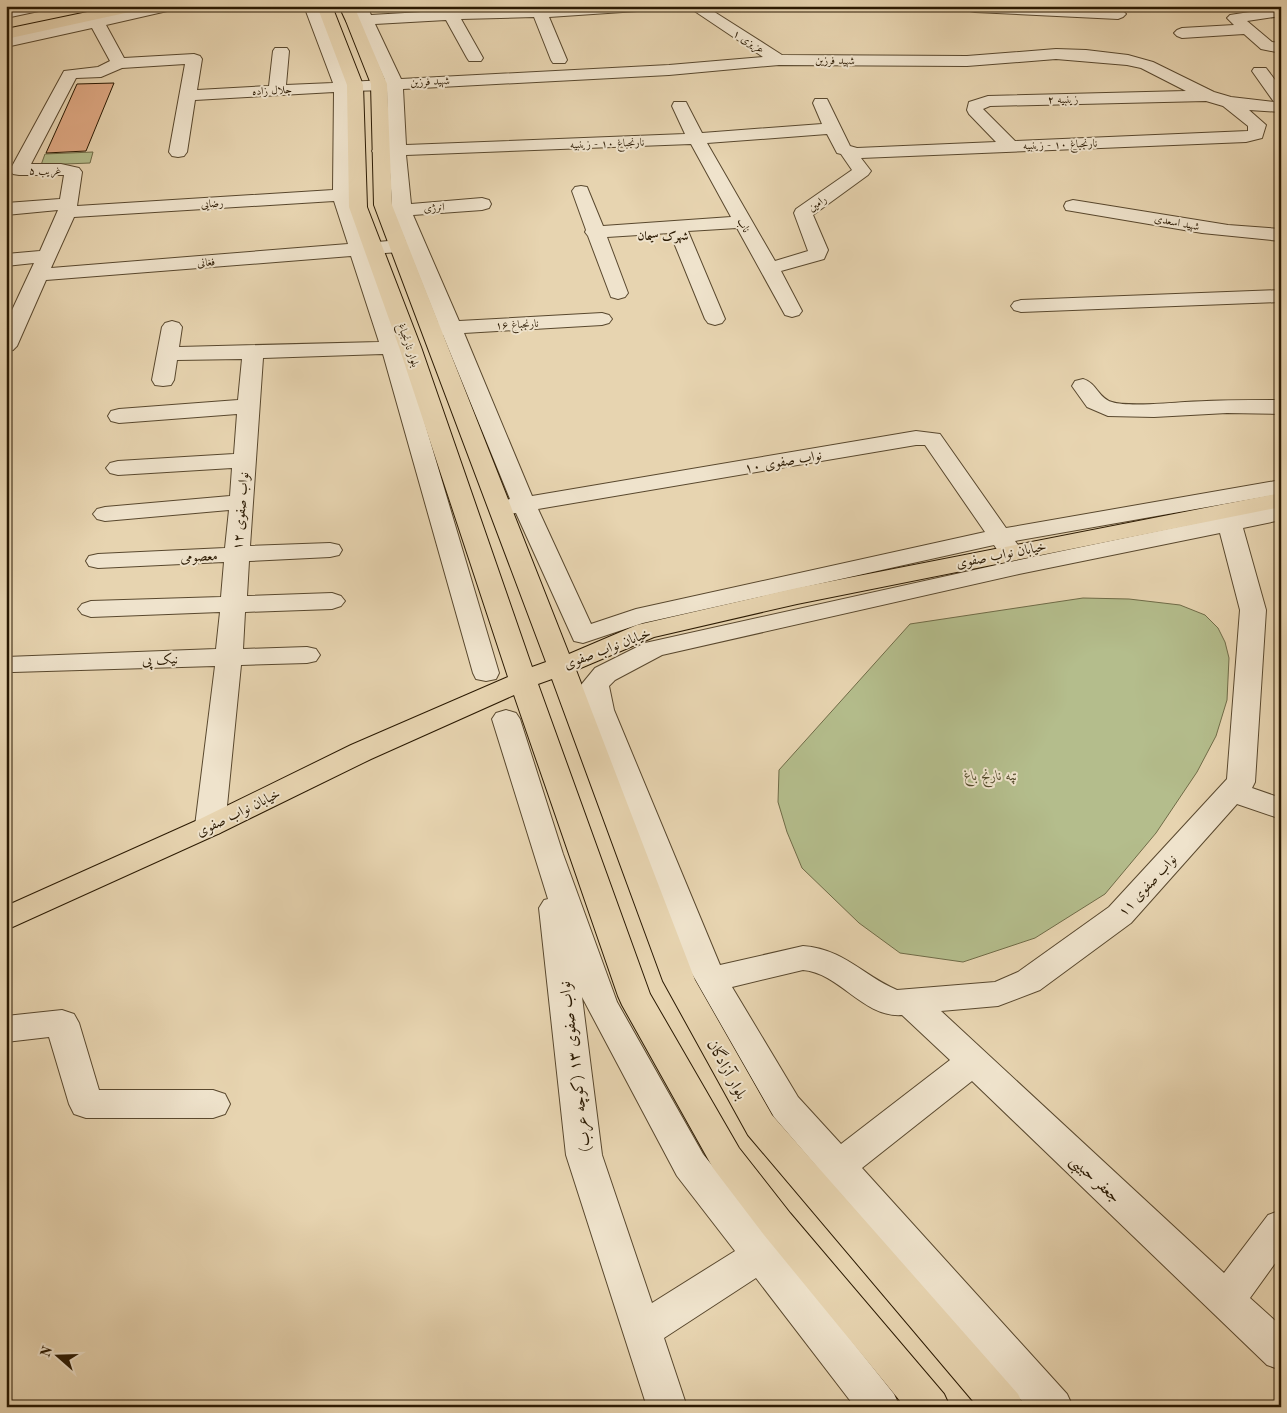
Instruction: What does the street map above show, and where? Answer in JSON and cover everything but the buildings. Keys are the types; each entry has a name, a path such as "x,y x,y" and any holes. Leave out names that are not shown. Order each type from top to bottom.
{"main road":[{"path":"6,29 114,6"},
{"path":"6,34 139,6"},
{"name":"بلوار نارنجباغ","path":"324,6 348,85 350,194 358,207 366,250 524,680"},
{"name":"بلوار نارنجباغ","path":"356,13 387,83 389,151 383,205 394,210 400,246 441,328 499,508 560,666"},
{"name":"خیابان نواب صفوی","path":"6,919 210,826 361,752 524,680 646,631 1006,544 1228,518 1281,500"},
{"name":"بلوار آزادگان","path":"560,666 678,981 760,1125 828,1179 1004,1407"},
{"path":"524,680 521,717 634,996 726,1158 930,1407"}],"street":[{"path":"6,14 43,6"},
{"path":"98,24 171,6"},
{"path":"6,42 188,6"},
{"path":"311,6 348,85"},
{"path":"356,13 451,15 652,6"},
{"name":"عزیزی ۱","path":"694,6 779,60"},
{"path":"1249,6 1264,14"},
{"path":"975,8 1055,9 1118,14"},
{"path":"1055,9 1066,26"},
{"path":"1281,11 1235,18 1267,46 1281,48"},
{"path":"539,12 559,60"},
{"path":"451,15 475,58"},
{"path":"98,24 119,63 194,59 178,152"},
{"path":"1182,33 1247,29"},
{"path":"1076,40 1086,55"},
{"path":"277,90 281,51"},
{"name":"شهید فرزین","path":"348,85 669,70 779,60 967,61 1056,54 1128,60 1147,65 1208,96 1229,102 1263,107 1281,107"},
{"name":"غریب ۵","path":"6,346 14,312 48,256 68,208 73,172 61,169 19,170 70,74 101,72 119,63"},
{"path":"1260,71 1281,100"},
{"name":"جلال زاده","path":"188,95 348,85"},
{"name":"زینبیه ۲","path":"1010,146 975,110 974,106 988,101 1208,96"},
{"name":"نارنجباغ ۱۰ - زینبیه","path":"848,152 1246,137 1256,134 1257,125 1229,102"},
{"path":"821,103 843,149 848,152"},
{"name":"ناب","path":"680,106 696,140 741,222 771,268 792,311"},
{"name":"نارنجباغ ۱۰ - زینبیه","path":"389,151 696,140 832,128"},
{"name":"رامین","path":"771,268 817,255 818,250 803,213 862,171 848,152"},
{"path":"580,191 618,293"},
{"name":"رضایی","path":"6,209 68,208 350,194"},
{"name":"انرژی","path":"394,210 482,204"},
{"name":"شهید اسعدی","path":"1073,206 1117,211 1228,232 1281,235"},
{"path":"394,210 441,328 583,635 636,617 1006,544 1281,487"},
{"path":"594,232 741,222"},
{"path":"677,227 715,320"},
{"name":"فغانی","path":"38,275 400,246"},
{"path":"6,260 48,256"},
{"path":"1021,306 1281,296"},
{"name":"نارنجباغ ۱۶","path":"441,328 602,319"},
{"path":"163,380 172,327"},
{"path":"167,354 401,348 486,673"},
{"name":"نواب صفوی ۱۲","path":"210,826 233,604 253,352"},
{"path":"1083,386 1096,402 1108,409 1154,410 1226,406 1281,407"},
{"path":"119,416 249,406"},
{"name":"نواب صفوی ۱۰","path":"499,508 916,438 932,439 1006,544"},
{"path":"118,468 245,460"},
{"path":"106,514 241,502"},
{"path":"1054,1407 828,1179 707,972 600,710 595,685 605,674 654,648 1228,518 1281,513"},
{"name":"نواب صفوی ۱۱","path":"726,976 803,958 817,959 830,964 874,994 894,1003 998,994 1029,981 1120,915 1241,782 1253,610 1228,518"},
{"name":"معصومی","path":"98,561 330,550"},
{"path":"91,609 332,601"},
{"name":"نیک پی","path":"13,664 307,655"},
{"path":"521,717 548,854 601,1003 690,1165 880,1407"},
{"path":"1232,792 1281,809"},
{"name":"نواب صفوی ۱۳ (کوچه عرب)","path":"548,854 584,1155 667,1407"},
{"name":"جعفر حبیبی","path":"911,1003 1281,1352"},
{"path":"6,1029 62,1023 86,1104 213,1104"},
{"path":"828,1179 852,1155 972,1062"},
{"path":"1226,1300 1281,1226"},
{"path":"641,1331 756,1258"}],"green space":[{"path":"93,152 90,163 41,165 45,154"},
{"name":"تپه نارنج باغ","path":"1083,598 1129,599 1180,605 1205,615 1218,628 1225,642 1229,658 1227,700 1216,736 1197,772 1156,833 1105,894 1035,938 963,962 900,953 859,923 802,868 787,832 778,802 779,770 910,624"}],"district":[{"name":"شهرک سیمان","path":"663,236"}]}
